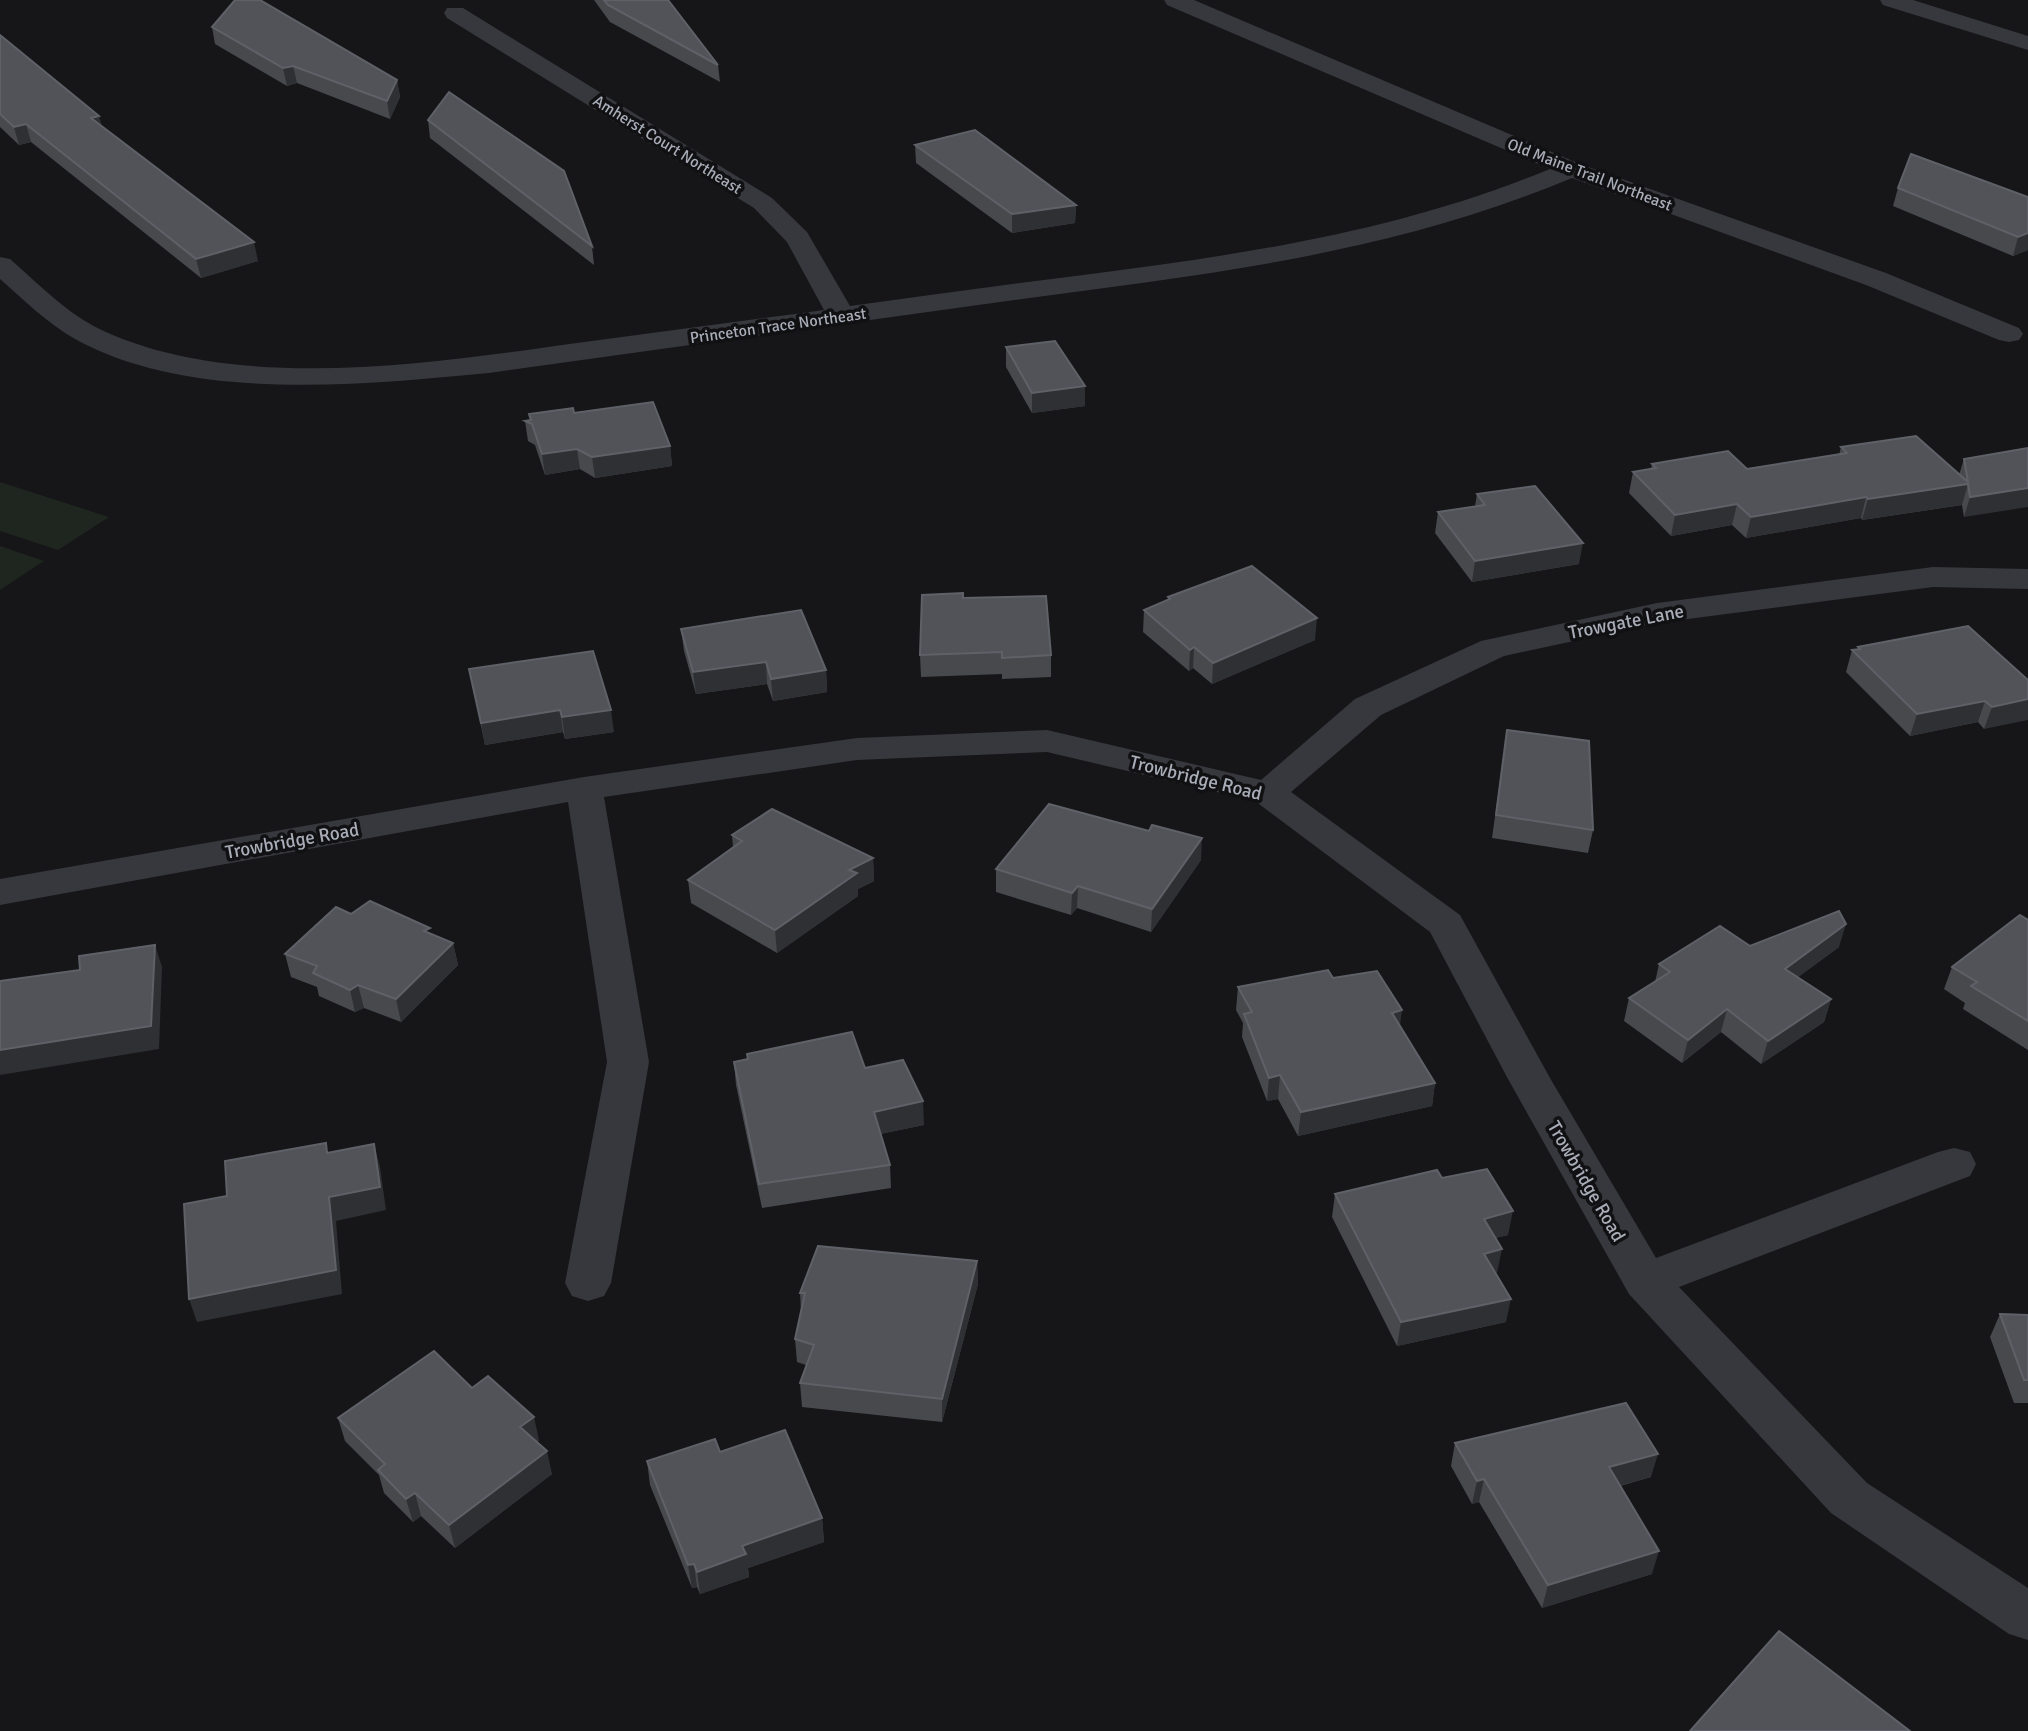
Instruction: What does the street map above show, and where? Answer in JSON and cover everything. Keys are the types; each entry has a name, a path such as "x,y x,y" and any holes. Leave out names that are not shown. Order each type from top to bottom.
{"street":[{"name":"Old Maine Trail Northeast","path":"1175,0 1571,169 1876,279 2009,334"},
{"path":"1891,0 2028,43"},
{"name":"Amherst Court Northeast","path":"455,13 762,203 798,237 841,316"},
{"name":"Princeton Trace Northeast","path":"0,265 68,322 97,339 138,355 183,365 239,372 316,375 407,372 489,364 1261,259 1343,244 1471,211 1571,169"},
{"name":"Trowgate Lane","path":"1268,793 1368,707 1493,648 1657,613 1933,577 2028,579"},
{"name":"Trowbridge Road","path":"0,892 584,788 857,749 1047,741 1268,793 1446,924 1529,1079 1645,1281 1849,1498 2028,1618"},
{"path":"584,788 628,1062 588,1283"},
{"path":"1645,1281 1954,1164"}],"shaded area":[{"path":"0,482 109,517 58,550 0,531"},
{"path":"0,546 44,561 0,590"}],"building":[{"path":"235,0 260,0 397,80 387,101 293,66 283,68 212,27"},
{"path":"604,0 668,0 718,65 608,5"},
{"path":"0,35 99,116 91,118 254,242 196,259 26,124 14,127 0,114"},
{"path":"449,92 564,171 592,246 428,120"},
{"path":"975,130 1076,205 1012,214 915,145"},
{"path":"1911,154 2028,197 2028,233 2018,237 1898,188"},
{"path":"1055,341 1085,386 1032,393 1006,347"},
{"path":"653,402 670,446 592,457 577,449 542,454 532,424 525,421 531,420 529,414 573,408 574,413"},
{"path":"1916,436 1968,482 1964,459 2028,448 2028,488 1970,497 1968,484 1868,499 1866,497 1751,517 1737,504 1675,515 1633,472 1656,468 1652,464 1728,451 1747,469 1847,453 1841,447"},
{"path":"1535,486 1583,543 1475,561 1438,512 1485,505 1477,494"},
{"path":"1252,566 1317,618 1213,663 1194,647 1190,650 1144,610 1170,599 1168,597"},
{"path":"963,593 963,598 1046,596 1051,655 1002,658 1002,652 920,655 922,595"},
{"path":"801,610 826,670 771,679 766,662 693,672 681,629"},
{"path":"1968,626 2028,680 2028,699 1992,707 1985,701 1917,714 1852,650 1860,649 1858,647"},
{"path":"593,651 611,710 562,717 560,710 481,723 469,669"},
{"path":"1507,730 1589,741 1593,830 1496,815"},
{"path":"1049,804 1149,831 1152,825 1202,838 1152,909 1078,886 1072,893 996,869"},
{"path":"772,809 873,858 849,870 857,873 775,930 688,880 742,841 732,835"},
{"path":"370,901 430,928 424,931 453,943 396,999 358,985 350,990 313,973 317,966 285,954 336,907 351,914"},
{"path":"1839,911 1846,924 1785,969 1831,999 1768,1041 1727,1009 1688,1040 1629,998 1670,972 1659,964 1720,926 1750,946"},
{"path":"2020,915 2028,920 2028,1021 1971,986 1977,982 1952,967"},
{"path":"155,945 151,1026 0,1050 0,981 80,970 79,956"},
{"path":"1328,970 1333,978 1377,971 1402,1010 1392,1013 1435,1083 1301,1112 1280,1075 1269,1078 1244,1014 1252,1012 1238,987"},
{"path":"852,1032 865,1068 903,1060 923,1101 874,1112 890,1165 759,1184 734,1062 748,1059 747,1054"},
{"path":"326,1143 327,1153 374,1144 380,1187 329,1197 336,1270 189,1299 184,1204 227,1196 225,1161"},
{"path":"1487,1169 1513,1211 1484,1219 1502,1249 1484,1254 1511,1299 1401,1322 1335,1194 1437,1170 1442,1178"},
{"path":"818,1246 977,1261 942,1399 800,1383 814,1345 795,1339 805,1293 800,1293"},
{"path":"2000,1314 2028,1315 2028,1380 2024,1380"},
{"path":"434,1351 472,1388 488,1376 534,1417 520,1427 547,1451 449,1525 415,1493 406,1499 378,1470 385,1464 338,1418"},
{"path":"1626,1403 1658,1454 1609,1467 1659,1551 1548,1585 1484,1479 1477,1481 1455,1443"},
{"path":"785,1430 822,1518 742,1546 746,1554 697,1572 694,1564 688,1565 647,1461 715,1439 720,1452"},
{"path":"1779,1631 1910,1731 1690,1731"}]}
